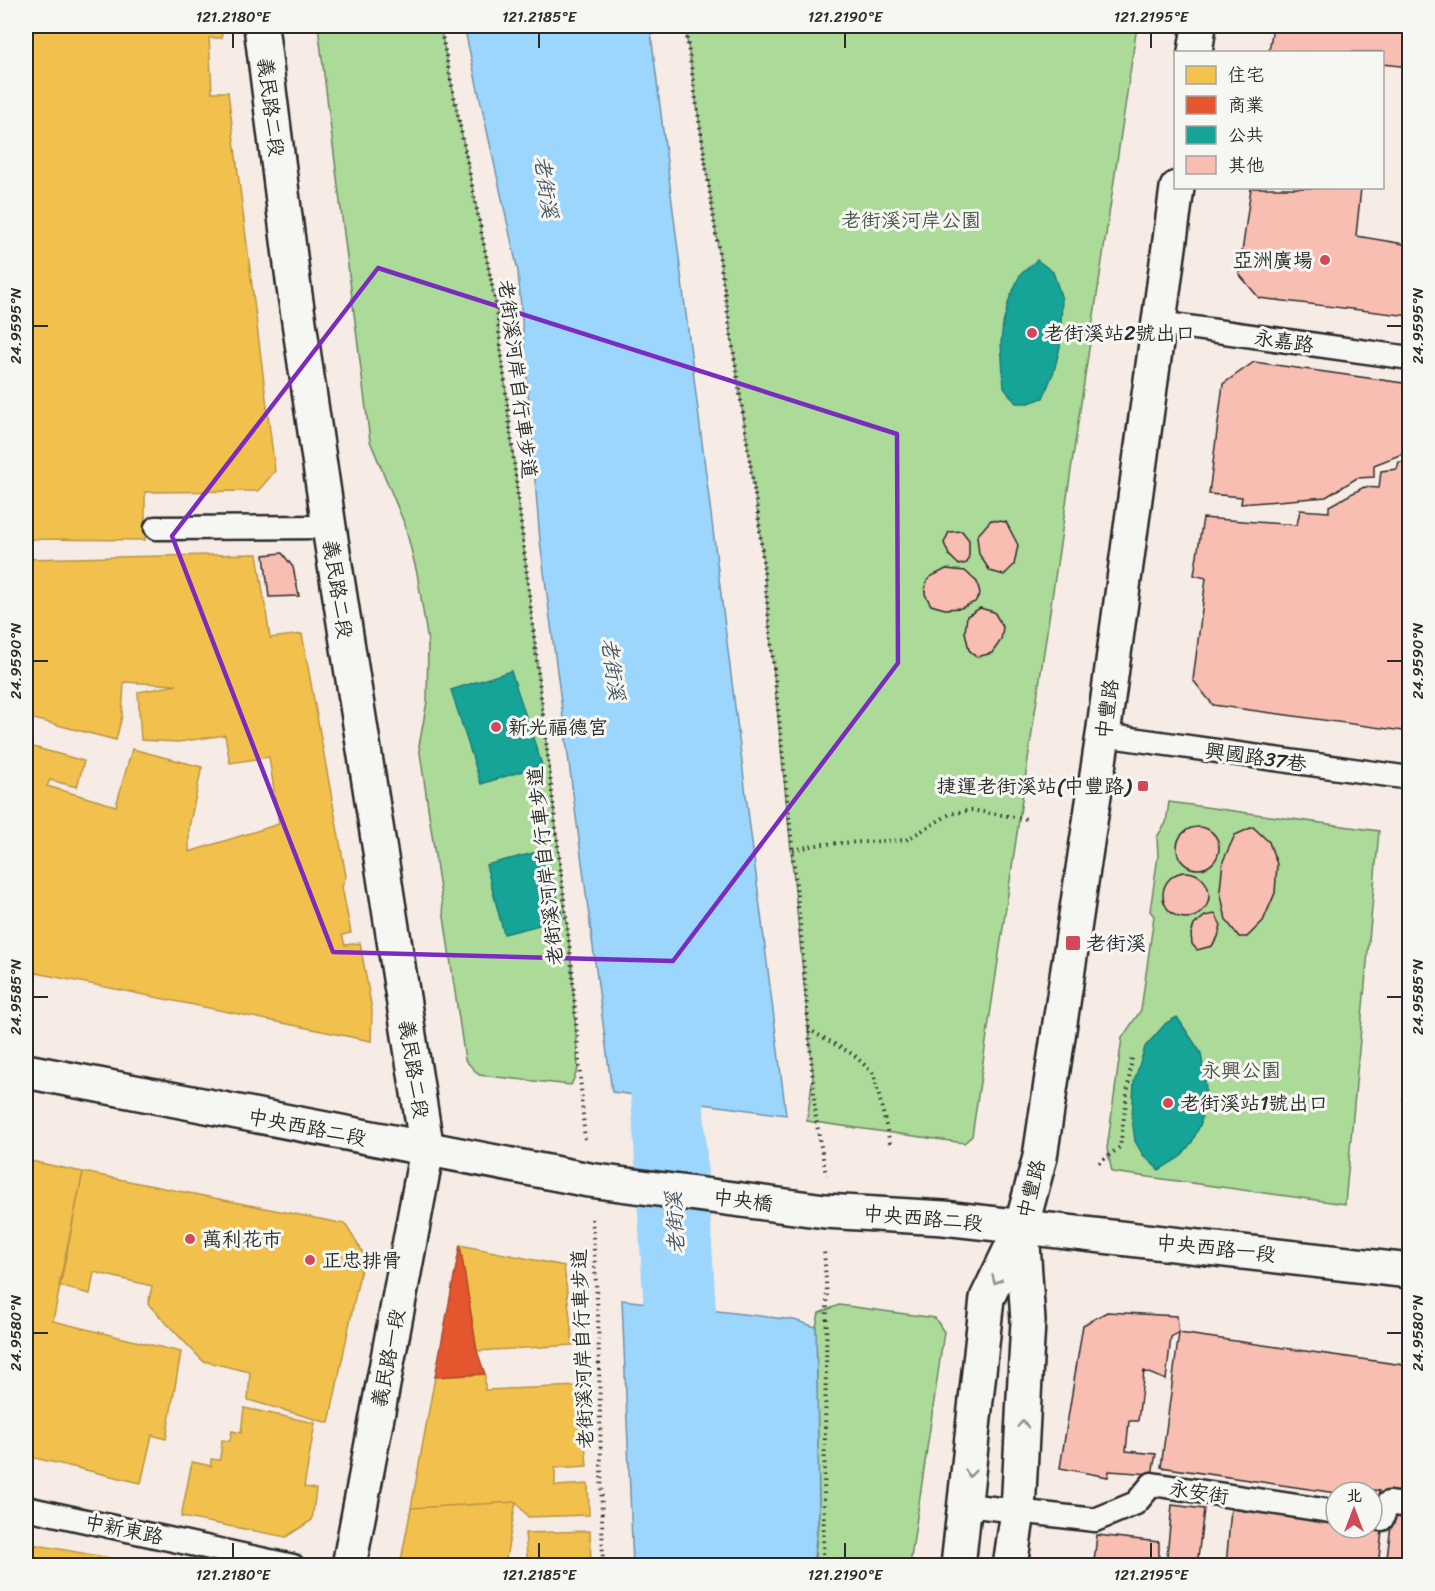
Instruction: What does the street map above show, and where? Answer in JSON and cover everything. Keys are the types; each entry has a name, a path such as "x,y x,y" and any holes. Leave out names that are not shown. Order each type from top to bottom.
{"street":[{"name":"義民路二段","path":"261,26 294,288 329,527 427,1150"},
{"path":"1195,51 1199,26"},
{"name":"中豐路","path":"958,1566 987,1298 1022,1228 1040,1157 1103,735 1177,189"},
{"name":"中央西路二段","path":"26,1071 589,1180"},
{"name":"義民路一段","path":"349,1566 427,1150"},
{"name":"中央橋","path":"589,1180 825,1210"},
{"name":"中央西路二段","path":"825,1210 944,1218 1022,1228"},
{"name":"中豐路","path":"1010,1566 1018,1511 1028,1321 1022,1228"},
{"name":"中央西路一段","path":"1022,1228 1301,1257 1410,1271"}],"lane":[{"name":"永嘉路","path":"1158,323 1410,358"},
{"path":"156,528 329,527"},
{"name":"興國路37巷","path":"1103,735 1410,778"},
{"name":"永安街","path":"966,1505 1095,1520 1136,1503 1152,1484 1324,1510"},
{"path":"1384,1514 1388,1503 1410,1506"},
{"name":"中新東路","path":"26,1508 292,1566"}],"path":[{"name":"老街溪河岸自行車步道","path":"441,26 496,305 572,968 598,1314 603,1566"},
{"path":"685,26 759,522 793,850 816,1119 826,1168 824,1272 827,1310 823,1566"},
{"path":"793,850 822,844 906,840 950,814 971,810 1027,819"},
{"path":"808,1029 854,1055 874,1074 890,1143"},
{"path":"1099,1163 1120,1147 1132,1057"}],"highlighted area":[{"path":"378,268 897,434 898,663 673,961 333,952 172,536"}],"green space":[{"path":"318,26 440,26 496,305 572,968 578,1069 571,1085 479,1075 465,1060 419,746 427,702 428,642 417,573 405,525 370,441"},
{"name":"老街溪河岸公園","path":"685,26 1137,26 972,1136 964,1143 807,1121 813,1075 759,522"},
{"name":"永興公園","path":"1169,802 1379,831 1345,1204 1112,1172 1107,1149 1122,1038 1141,1010 1154,916 1150,911 1158,856 1157,837 1166,823"},
{"path":"839,1305 935,1318 944,1332 910,1565 814,1566 819,1511 816,1327 819,1313"}],"water":[{"path":"464,26 650,26 786,1115 612,1092 540,541 518,271"},
{"path":"622,1300 794,1320 816,1327 819,1511 813,1565 633,1565"}],"building: 住宅":[{"path":"26,26 221,26 222,38 209,38 212,92 228,92 275,471 258,491 145,492 145,540 26,539"},
{"path":"257,554 270,638 302,634 346,876 342,887 351,933 342,935 345,945 360,943 372,1010 371,1041 26,971 26,745 84,761 77,787 50,780 47,786 116,806 132,749 202,767 189,827 189,852 279,824 269,757 230,763 225,735 178,742 141,740 138,692 177,685 124,682 122,716 116,740 26,717 26,559"},
{"path":"26,1160 83,1172 53,1321 181,1352 166,1439 152,1435 141,1483 26,1456"},
{"path":"83,1172 345,1224 364,1254 329,1423 248,1400 250,1372 203,1361 148,1304 152,1286 94,1272 90,1294 59,1286"},
{"path":"460,1245 564,1266 573,1345 477,1351"},
{"path":"485,1374 485,1390 580,1386 587,1466 555,1468 555,1486 588,1484 589,1515 528,1517 516,1502 411,1508 435,1377"},
{"path":"244,1408 315,1423 304,1487 316,1489 312,1520 286,1537 181,1517 192,1462 211,1466 211,1459 220,1460 222,1440 230,1441 232,1431 241,1433"},
{"path":"516,1502 505,1564 521,1566 400,1566 411,1508"},
{"path":"590,1531 591,1566 528,1566 525,1533"},
{"path":"26,1543 132,1562 131,1566 26,1566"}],"building: 商業":[{"path":"1410,1058 1410,1101 1403,1100"},
{"path":"460,1245 477,1351 485,1374 435,1377"}],"building: 公共":[{"name":"老街溪站2號出口","path":"1037,260 1053,272 1062,299 1060,347 1054,371 1043,398 1029,403 1016,403 1004,388 1001,343 1003,324 1009,300 1020,275"},
{"name":"新光福德宮","path":"511,671 542,765 481,784 451,690"},
{"path":"545,850 563,919 504,934 486,865"},
{"name":"老街溪站1號出口","path":"1177,1017 1201,1053 1206,1088 1201,1123 1192,1142 1180,1157 1159,1170 1143,1155 1135,1141 1132,1118 1134,1082 1145,1047 1166,1023"}],"building: 其他":[{"path":"1273,26 1410,26 1410,67 1384,64 1384,51 1269,51"},
{"name":"亞洲廣場","path":"1251,189 1361,189 1356,236 1410,245 1410,316 1259,298 1239,274"},
{"path":"1254,362 1410,384 1410,451 1374,465 1374,477 1357,478 1326,497 1241,504 1242,497 1209,494 1223,384"},
{"path":"1399,462 1410,462 1410,732 1213,705 1193,680 1206,578 1194,575 1203,518 1297,525 1300,510 1329,512 1329,506 1364,487 1379,488 1381,471 1397,469"},
{"path":"991,520 1006,522 1018,545 1014,565 1004,575 990,571 979,554 977,536"},
{"path":"962,531 969,540 969,555 967,563 959,565 949,555 944,543 949,532"},
{"path":"282,553 293,567 299,596 269,597 264,555"},
{"path":"946,569 965,571 977,582 980,593 975,602 961,608 945,609 931,605 925,594 926,583 930,577"},
{"path":"980,608 994,612 1003,627 1001,640 992,653 977,657 969,650 965,632 967,616"},
{"path":"1198,827 1206,828 1213,833 1218,840 1218,856 1213,863 1206,868 1198,869 1190,868 1183,863 1178,856 1177,848 1178,840 1183,833 1190,828"},
{"path":"1253,827 1269,842 1277,864 1275,893 1263,921 1247,937 1239,937 1226,920 1220,890 1223,861 1235,835"},
{"path":"1186,872 1202,879 1209,895 1202,911 1186,918 1170,911 1163,895 1170,879"},
{"path":"1215,914 1221,925 1218,937 1212,946 1197,950 1192,944 1191,934 1194,925 1205,916"},
{"path":"1107,1312 1177,1316 1179,1333 1171,1337 1166,1380 1144,1371 1138,1421 1129,1421 1126,1451 1156,1454 1152,1474 1109,1471 1108,1477 1060,1468 1083,1325"},
{"path":"1179,1333 1410,1366 1410,1501 1384,1499 1384,1480 1324,1480 1324,1491 1161,1467"},
{"path":"1172,1505 1204,1509 1197,1566 1166,1566"},
{"path":"1231,1509 1324,1521 1324,1540 1381,1540 1378,1566 1226,1566"},
{"path":"1393,1509 1410,1511 1410,1566 1386,1566"},
{"path":"1097,1535 1159,1542 1159,1566 1052,1566 1053,1558 1094,1562"}],"waterway":[{"name":"老街溪","path":"659,1001 668,1109 695,1566"}],"place":[{"name":"亞洲廣場","path":"1325,260"},
{"name":"老街溪站2號出口","path":"1032,333"},
{"name":"新光福德宮","path":"496,727"},
{"name":"捷運老街溪站(中豐路)","path":"1143,786"},
{"name":"老街溪","path":"1073,943"},
{"name":"老街溪站1號出口","path":"1168,1103"},
{"name":"萬利花市","path":"190,1239"},
{"name":"正忠排骨","path":"310,1260"}]}
